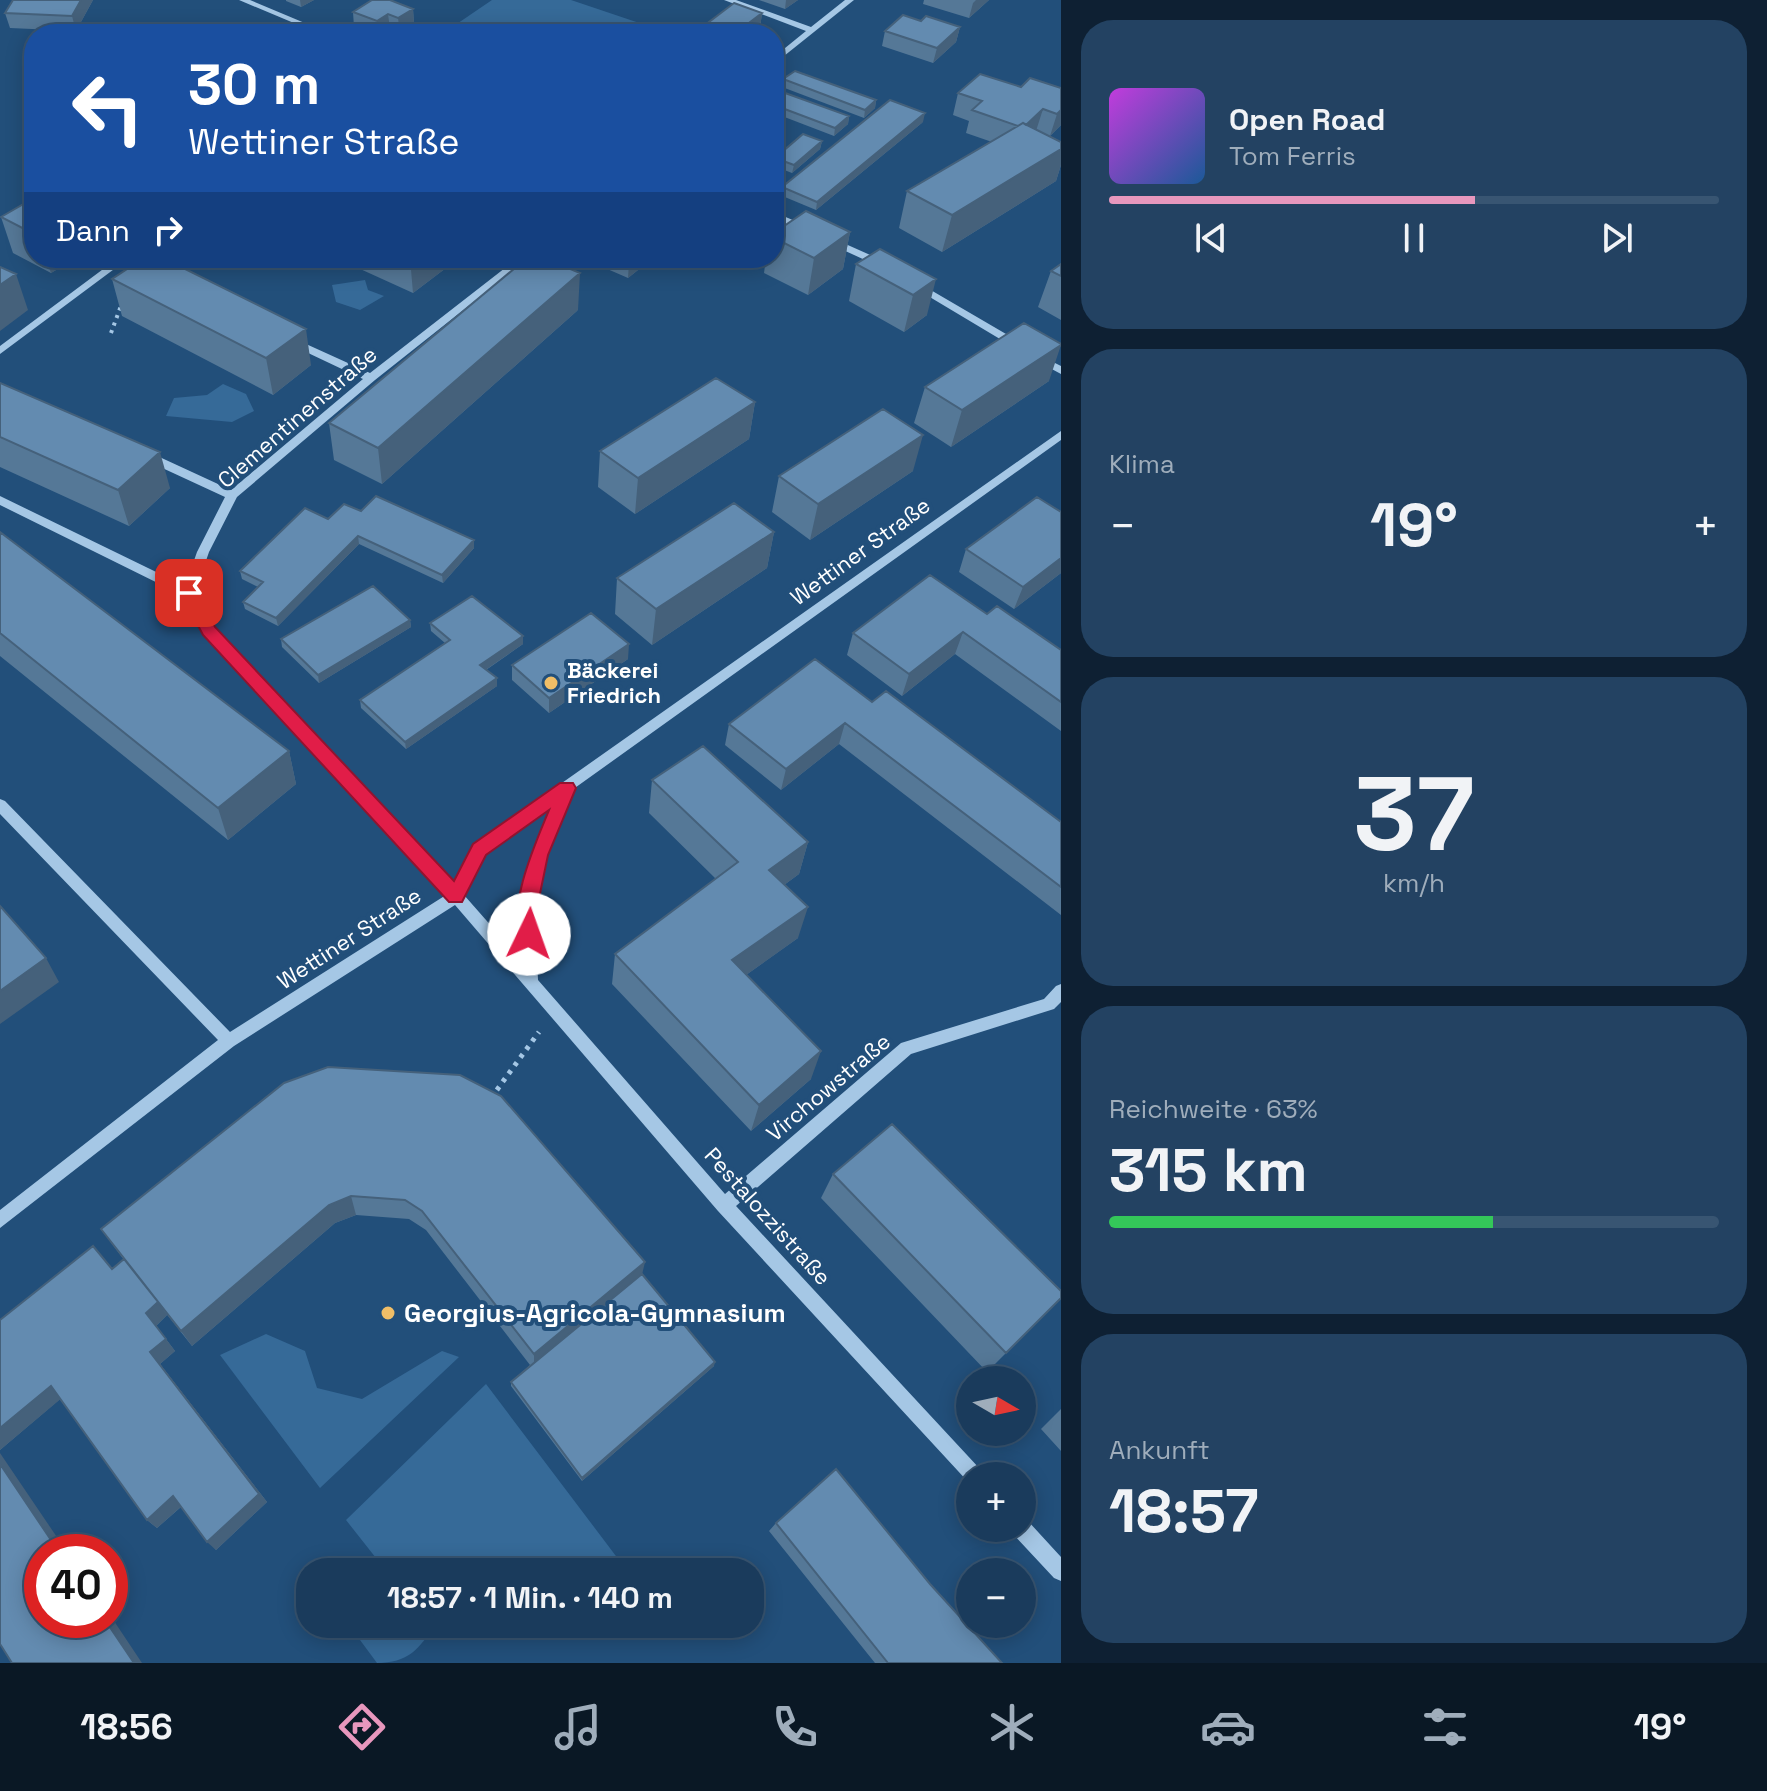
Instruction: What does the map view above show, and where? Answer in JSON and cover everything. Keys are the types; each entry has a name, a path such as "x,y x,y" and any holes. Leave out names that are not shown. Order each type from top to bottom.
{"street":[{"path":"243,0 303,24"},
{"path":"728,0 811,30"},
{"path":"784,53 850,0"},
{"path":"784,220 896,272"},
{"path":"0,351 111,268"},
{"name":"Clementinenstraße","path":"189,593 203,552 232,495 371,378 511,268"},
{"path":"910,281 1061,371"},
{"path":"285,338 371,378"},
{"name":"Wettiner Straße","path":"0,1220 229,1041 456,896 479,849 1061,435"},
{"path":"135,451 232,495"},
{"path":"0,500 189,593 209,631 456,896"},
{"path":"531,985 528,908 539,855 567,788"},
{"path":"0,805 229,1041"},
{"name":"Pestalozzistraße","path":"456,896 724,1205 960,1462"},
{"name":"Virchowstraße","path":"724,1205 906,1048 1049,1004 1061,991"},
{"path":"1034,1542 1061,1571"}],"path":[{"path":"111,333 125,298"},
{"path":"484,1107 554,1011"}],"shaded area":[{"path":"492,0 571,0 642,24 457,24"},
{"path":"365,280 368,290 384,296 360,310 336,302 332,285"},
{"path":"223,384 246,394 254,411 232,422 166,416 174,398 207,395"},
{"path":"266,1334 305,1351 317,1388 362,1399 442,1351 459,1357 320,1488 220,1355"},
{"path":"486,1384 617,1558 376,1558 346,1520"},
{"path":"426,1638 405,1657 377,1663 360,1640"}],"building":[{"path":"13,0 81,0 72,16 5,13"},
{"path":"372,0 390,0 413,9 398,18 388,14 377,21 353,12"},
{"path":"734,3 762,13 748,24 709,22"},
{"path":"903,15 921,21 926,16 960,27 937,48 885,31"},
{"path":"795,71 876,100 865,110 784,78"},
{"path":"980,74 1021,87 1030,78 1061,88 1061,110 1057,114 1043,109 1026,125 1018,126 972,110 982,101 958,93"},
{"path":"784,93 849,116 835,128 784,109"},
{"path":"890,100 925,113 817,202 784,185"},
{"path":"1023,123 1061,142 1061,149 952,215 907,191"},
{"path":"803,134 822,141 794,165 784,161 784,150"},
{"path":"24,204 24,229 1,217"},
{"path":"806,211 850,232 814,258 784,243 784,226"},
{"path":"880,249 936,279 913,295 856,264"},
{"path":"1061,264 1061,276 1051,271"},
{"path":"0,267 16,274 0,285"},
{"path":"129,268 183,268 306,329 266,358 112,279"},
{"path":"515,268 568,268 580,273 378,448 329,423"},
{"path":"1024,323 1061,345 962,410 925,387"},
{"path":"716,378 755,402 638,478 600,451"},
{"path":"0,383 160,452 118,490 0,437"},
{"path":"883,409 923,435 818,504 779,476"},
{"path":"376,496 474,540 442,575 358,536 276,618 243,602 263,582 240,571 305,508 328,519 344,504 361,511"},
{"path":"1037,497 1061,512 1061,558 1023,587 966,549"},
{"path":"734,503 774,532 656,609 617,578"},
{"path":"0,532 289,751 218,808 0,633"},
{"path":"930,575 987,614 997,606 1061,650 1061,702 963,632 909,674 853,633"},
{"path":"373,586 410,620 318,675 281,639"},
{"path":"472,596 523,636 480,665 497,678 405,742 360,700 450,640 430,623"},
{"path":"591,613 629,644 549,698 512,665"},
{"path":"815,659 872,702 886,691 1061,822 1061,887 845,723 786,769 729,724"},
{"path":"703,746 808,842 769,870 808,907 732,960 821,1051 759,1105 615,954 738,862 652,780"},
{"path":"0,906 46,958 0,991"},
{"path":"328,1067 460,1075 501,1096 645,1262 534,1354 422,1211 405,1200 351,1196 329,1205 181,1331 101,1229 284,1083"},
{"path":"892,1124 1061,1291 1061,1298 1006,1353 833,1174"},
{"path":"93,1246 112,1269 124,1259 158,1302 146,1313 166,1339 150,1352 259,1494 207,1542 173,1496 147,1520 51,1386 0,1428 0,1320"},
{"path":"642,1274 715,1362 582,1478 511,1382"},
{"path":"0,1464 47,1534 24,1534 24,1638 117,1638 134,1663 12,1663 0,1644"},
{"path":"836,1469 956,1613 956,1638 979,1638 1002,1663 888,1663 776,1523"}],"place":[{"name":"Bäckerei Friedrich","path":"551,683"},
{"name":"Georgius-Agricola-Gymnasium","path":"388,1313"}],"route":[{"path":"189,593 209,631 456,896 479,849 567,788 539,855 528,908 529,934"}]}
